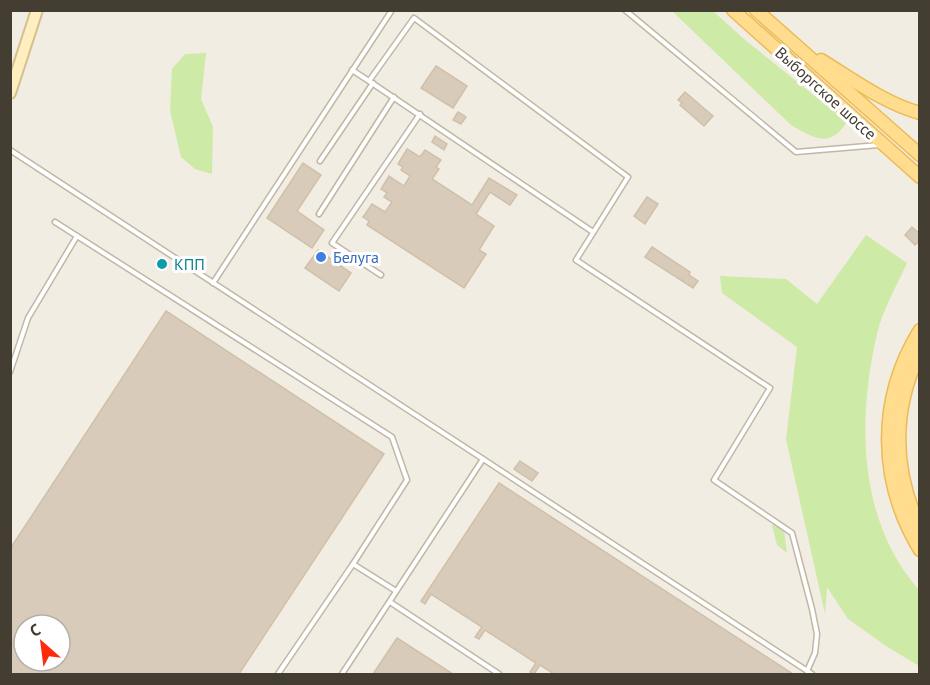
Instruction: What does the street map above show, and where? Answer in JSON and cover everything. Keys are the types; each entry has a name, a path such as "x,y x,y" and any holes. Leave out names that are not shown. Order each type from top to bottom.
{"main road":[{"path":"10,93 37,10"},
{"name":"Выборгское шоссе","path":"733,10 920,177"},
{"name":"Выборгское шоссе","path":"756,10 920,155"},
{"path":"792,42 862,86 909,110 920,113"},
{"path":"920,330 907,354 893,391 887,448 890,474 899,507 920,550"},
{"path":"920,352 903,393 898,447 909,504 920,528"}],"lane":[{"path":"213,283 392,10"},
{"path":"625,10 796,152 884,145"},
{"path":"320,161 414,18 628,177 576,260 770,388 714,480 792,533 817,634 815,653 807,671"},
{"path":"352,70 593,232"},
{"path":"319,214 394,97"},
{"path":"381,275 332,243 420,114"},
{"path":"10,150 812,675"},
{"path":"55,222 392,437 407,480 278,675"},
{"path":"10,372 28,318 77,236"},
{"path":"342,675 483,459"},
{"path":"353,564 396,591"},
{"path":"390,602 499,675"}],"green space":[{"path":"672,11 713,11 847,122 834,136 827,138 814,137 791,125"},
{"path":"206,53 201,99 213,127 212,174 195,169 181,157 170,111 172,69 185,54"},
{"path":"866,235 907,263 879,325 871,367 865,435 874,501 884,533 899,563 919,590 919,666 848,619 827,587 825,614 786,439 797,347 722,293 720,276 786,279 817,304"},
{"path":"774,523 784,530 787,553 777,545 772,526"}],"building":[{"path":"436,66 467,86 453,108 421,88"},
{"path":"685,92 713,116 704,126 680,105 682,103 678,100"},
{"path":"458,112 466,117 461,124 453,120"},
{"path":"435,136 447,144 444,150 432,142"},
{"path":"407,149 420,157 425,150 441,160 436,167 439,169 432,179 472,205 489,178 517,195 510,205 490,192 476,214 494,226 479,250 486,254 464,288 367,225 369,221 363,217 372,204 385,212 392,202 384,197 387,193 381,189 389,176 404,186 410,176 401,170 403,167 398,164"},
{"path":"303,163 321,175 297,211 324,230 312,248 267,218"},
{"path":"647,197 658,204 645,224 634,216"},
{"path":"912,227 920,234 920,240 915,245 905,235"},
{"path":"652,247 690,272 689,275 698,281 693,288 645,257"},
{"path":"318,250 351,273 339,291 305,268"},
{"path":"166,311 384,454 239,674 10,674 10,549"},
{"path":"520,461 538,473 532,481 514,469"},
{"path":"499,483 793,674 554,674 540,665 534,674 530,672 536,663 485,630 479,639 475,637 482,627 431,594 425,604 421,601"},
{"path":"397,638 453,674 373,674"}],"place":[{"name":"Белуга","path":"321,257"},
{"name":"КПП","path":"162,264"}]}
